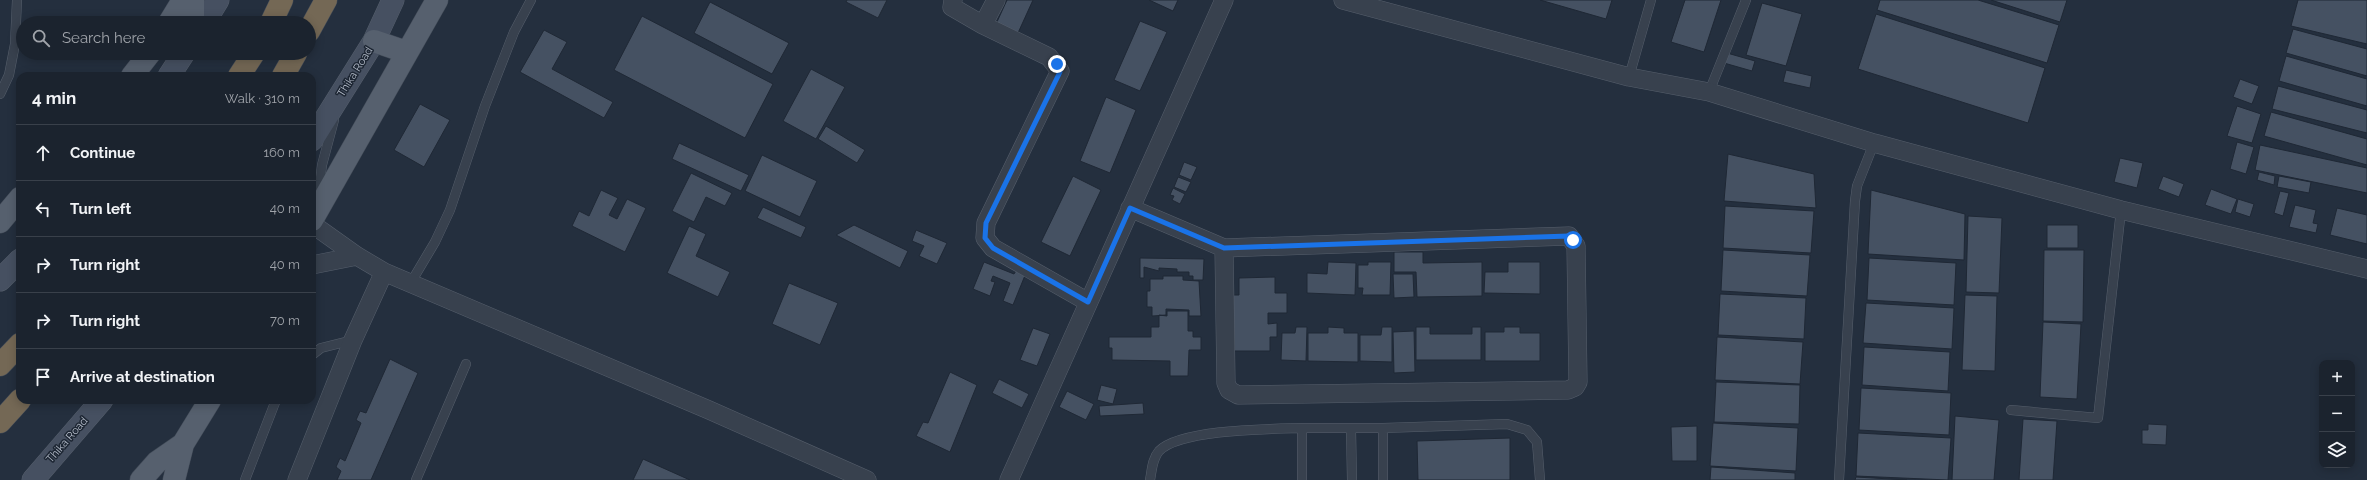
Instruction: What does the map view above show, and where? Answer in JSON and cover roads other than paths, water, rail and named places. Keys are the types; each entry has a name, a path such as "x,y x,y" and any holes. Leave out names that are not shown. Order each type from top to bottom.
{"highway":[{"path":"274,16 282,0"},
{"path":"316,18 326,0"},
{"path":"242,72 249,60"},
{"path":"285,72 292,60"},
{"path":"0,365 16,348"},
{"path":"0,422 16,404"}],"main road":[{"path":"173,16 183,0"},
{"path":"193,0 193,16"},
{"path":"208,16 218,0"},
{"name":"Thika Road","path":"316,134 374,41 393,0"},
{"path":"316,214 406,52 437,0"},
{"path":"374,41 406,52"},
{"path":"136,72 146,60"},
{"path":"172,72 180,60"},
{"path":"0,222 16,203"},
{"path":"0,280 16,264"},
{"name":"Thika Road","path":"32,480 98,404"},
{"path":"174,480 183,444 208,404"},
{"path":"141,480 157,462 183,444"}],"street":[{"path":"953,0 952,7 983,25 1050,57 1060,72 986,223 985,238 993,248 1088,302"},
{"path":"983,25 996,0"},
{"path":"1009,480 1224,0"},
{"path":"1343,0 1629,77 1709,92 1874,144 2121,210 2367,269"},
{"path":"1130,208 1224,248 1569,236 1576,246 1578,382 1575,387 1568,390 1238,395 1229,390 1226,382 1224,248"},
{"path":"316,220 357,256 384,272 512,325 866,480"},
{"path":"316,264 357,256"},
{"path":"297,480 354,340 384,272"}],"lane":[{"path":"16,16 17,0"},
{"path":"410,284 450,210 488,98 514,32 531,0"},
{"path":"1629,77 1651,0"},
{"path":"1709,92 1746,0"},
{"path":"0,94 4,75 15,44 16,22"},
{"path":"316,205 322,165 342,92"},
{"path":"1839,480 1855,201 1858,186 1874,144"},
{"path":"2011,410 2098,418 2121,210"},
{"path":"316,352 321,348 354,340"},
{"path":"416,480 466,364"},
{"path":"245,480 274,404"},
{"path":"1150,480 1154,460 1160,451 1182,440 1232,430 1302,428 1351,429 1507,424 1528,430 1537,442 1540,480"},
{"path":"1302,428 1302,480"},
{"path":"1383,428 1383,480"},
{"path":"1351,429 1352,480"}]}
